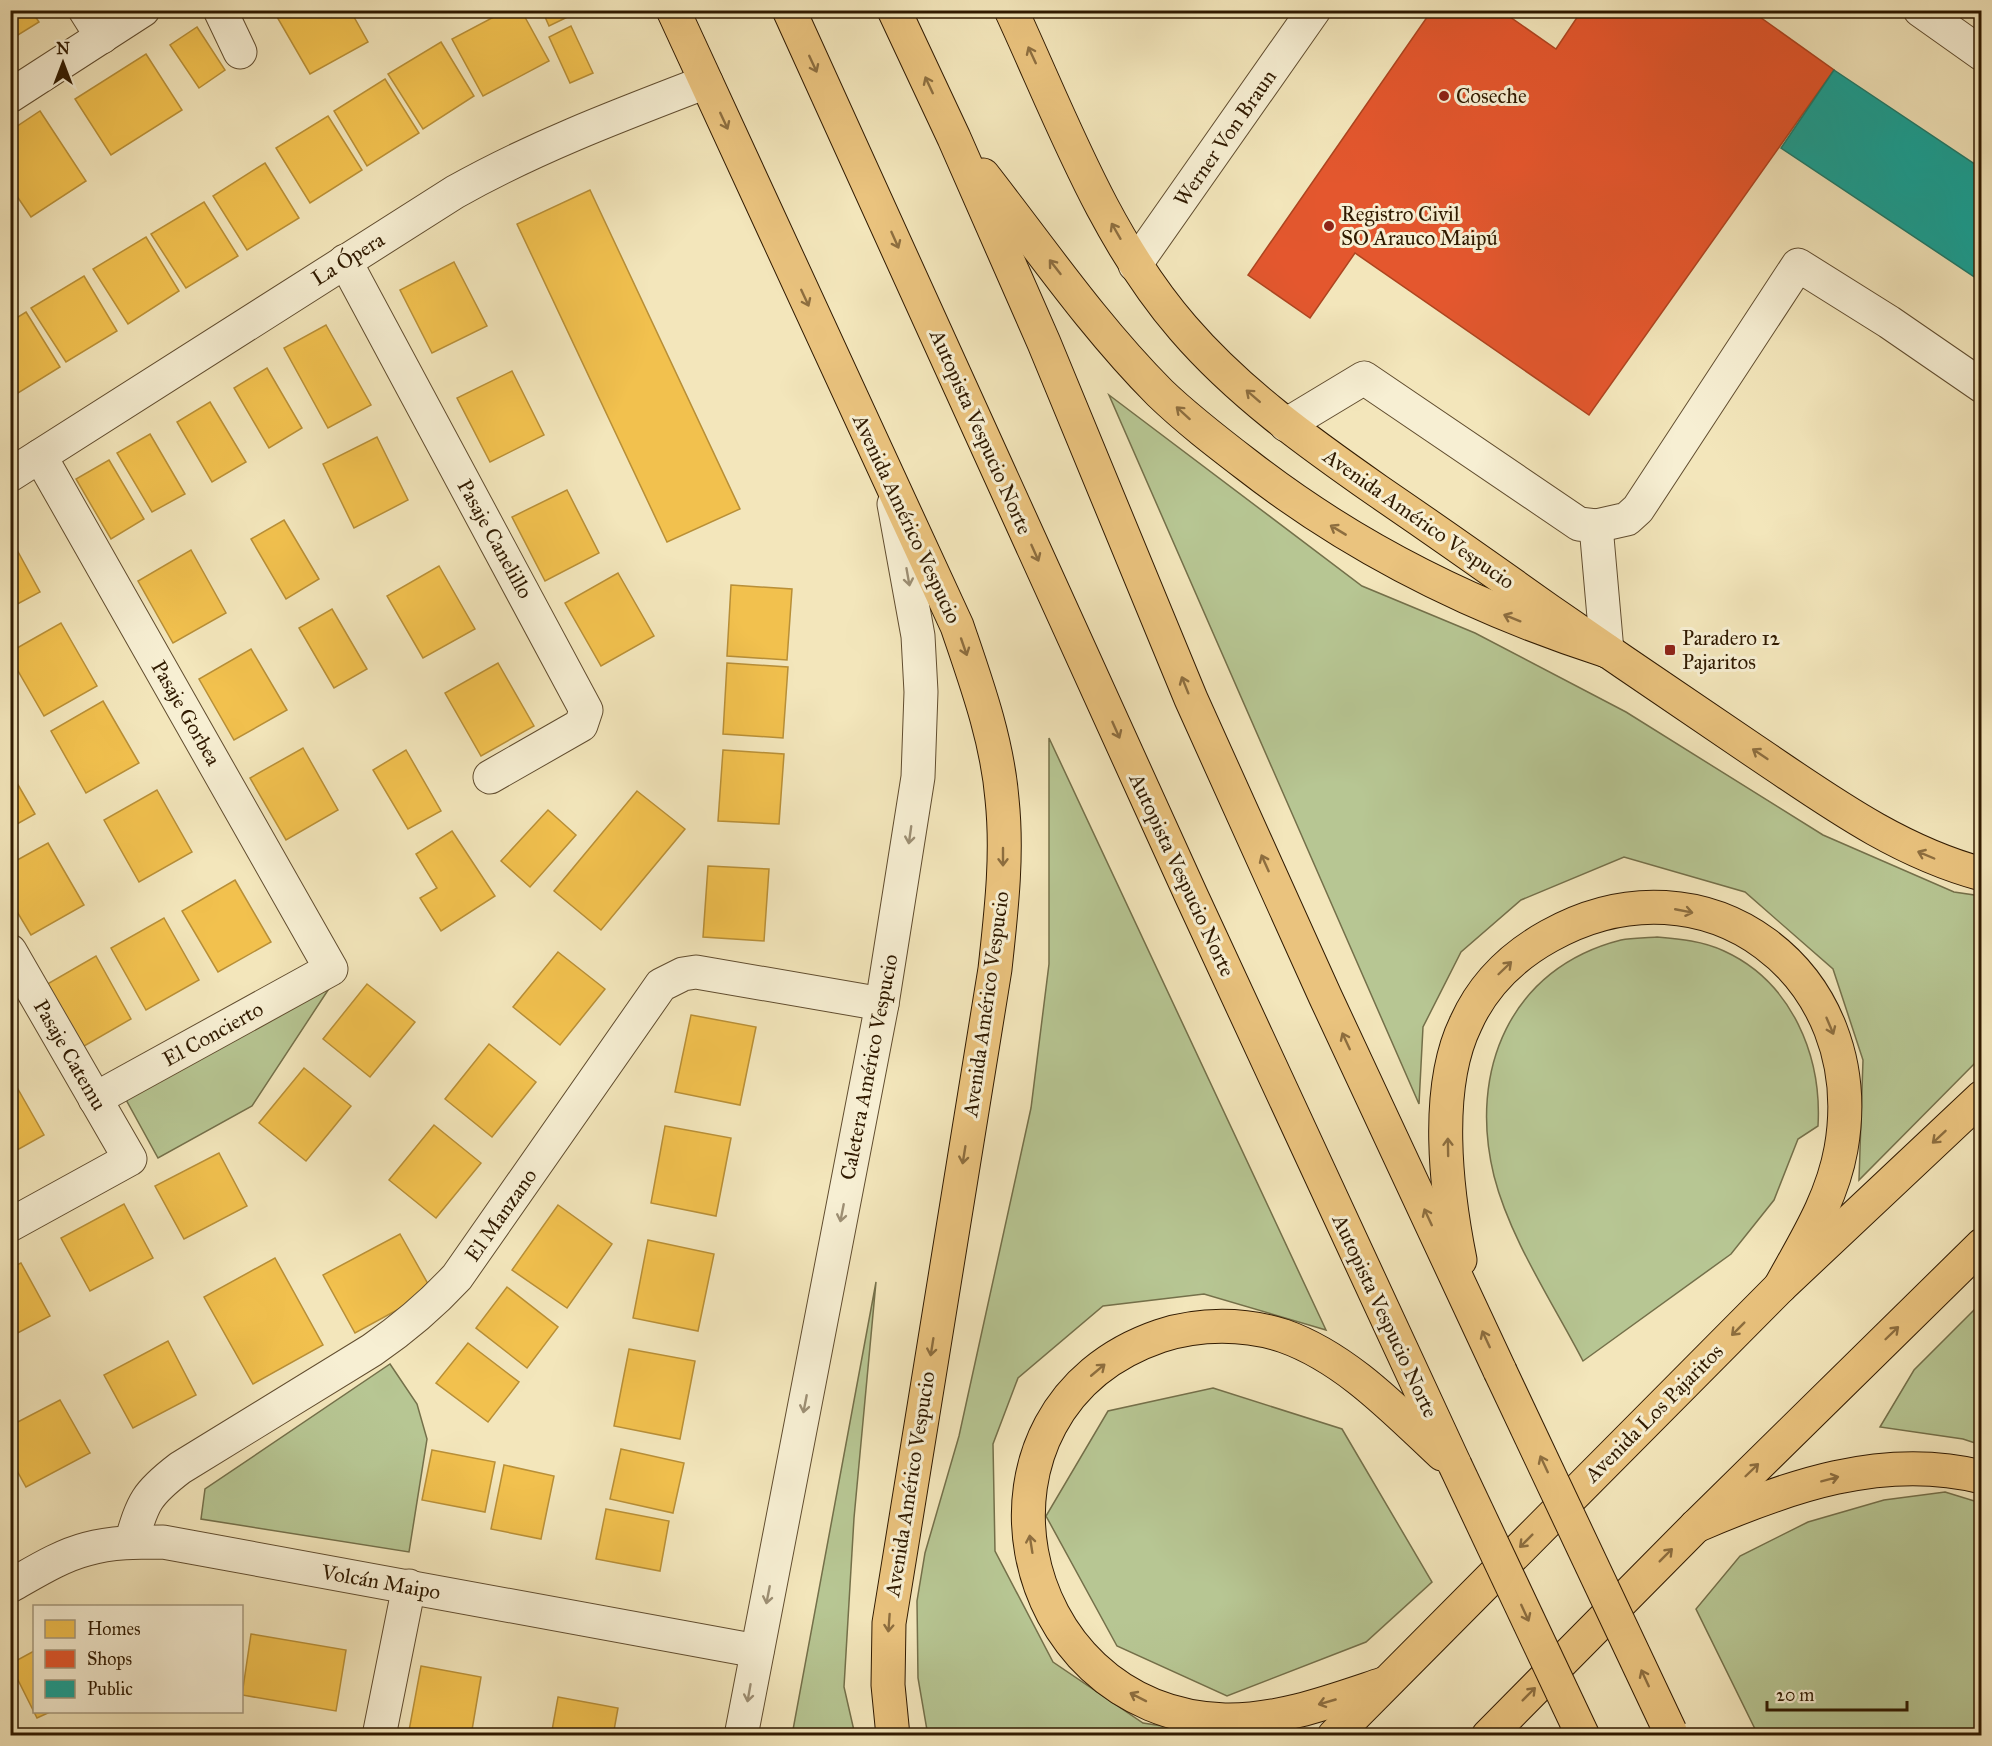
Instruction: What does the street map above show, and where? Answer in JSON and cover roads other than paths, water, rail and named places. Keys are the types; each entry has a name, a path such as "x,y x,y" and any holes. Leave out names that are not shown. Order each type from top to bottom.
{"main road":[{"name":"Avenida Américo Vespucio","path":"673,10 957,626 991,731 1002,799 1004,861 995,969 890,1613 888,1685 893,1736"},
{"name":"Autopista Vespucio Norte","path":"789,10 1422,1421 1455,1465 1583,1736"},
{"path":"894,10 954,138 1044,343 1191,699 1325,996 1671,1733"},
{"name":"Avenida Américo Vespucio","path":"1011,10 1086,171 1135,265 1190,335 1222,369 1286,425 1607,651 1853,818 1908,848 1954,867 1982,874"},
{"path":"954,138 1127,358 1168,400 1219,444 1326,523 1422,578 1516,620 1607,651"},
{"path":"1471,1308 1459,1257 1448,1152 1450,1072 1465,1023 1492,981 1510,962 1537,942 1566,926 1625,908 1653,907 1681,910 1716,918 1749,932 1777,952 1801,975 1820,1002 1833,1032 1842,1062 1845,1093 1841,1150 1827,1200 1780,1287"},
{"name":"Avenida Los Pajaritos","path":"1334,1736 1383,1684 1780,1287 1982,1097"},
{"path":"1488,1736 1696,1526 1982,1245"},
{"path":"1383,1684 1332,1701 1261,1718 1226,1720 1193,1717 1145,1701 1122,1690 1100,1673 1062,1630 1036,1576 1028,1526 1028,1507 1040,1451 1064,1404 1098,1368 1121,1353 1171,1333 1225,1327 1252,1328 1282,1336 1332,1361 1422,1421"},
{"path":"1696,1526 1776,1494 1869,1470 1914,1467 1982,1477"}],"street":[{"path":"10,96 94,24 143,10"},
{"path":"220,10 240,52"},
{"name":"Werner Von Braun","path":"1135,265 1314,10"},
{"path":"1920,10 1982,54"},
{"name":"La Ópera","path":"10,475 345,261 500,167 583,129 706,82"},
{"name":"Pasaje Canelillo","path":"345,261 586,710 581,725 490,777"},
{"path":"1286,425 1364,378 1580,524 1596,526 1627,519 1638,508 1798,265 1889,322 1982,386"},
{"name":"Pasaje Gorbea","path":"40,456 331,969"},
{"name":"Caletera Américo Vespucio","path":"741,1736 882,1004 908,850 920,743 918,636 889,478"},
{"path":"1596,526 1607,651"},
{"name":"Pasaje Catemu","path":"10,951 130,1159 10,1225"},
{"name":"El Concierto","path":"95,1100 331,969"},
{"name":"El Manzano","path":"131,1542 144,1502 157,1485 180,1468 379,1345 430,1306 458,1277 653,995 671,978 696,972 882,1004"},
{"name":"Volcán Maipo","path":"10,1586 51,1563 87,1549 131,1542 163,1542 757,1651"},
{"path":"379,1736 409,1586"}],"place":[{"name":"Coseche","path":"1444,96"},
{"name":"Registro Civil SO Arauco Maipú","path":"1329,226"},
{"name":"Paradero 12 Pajaritos","path":"1670,650"}]}
